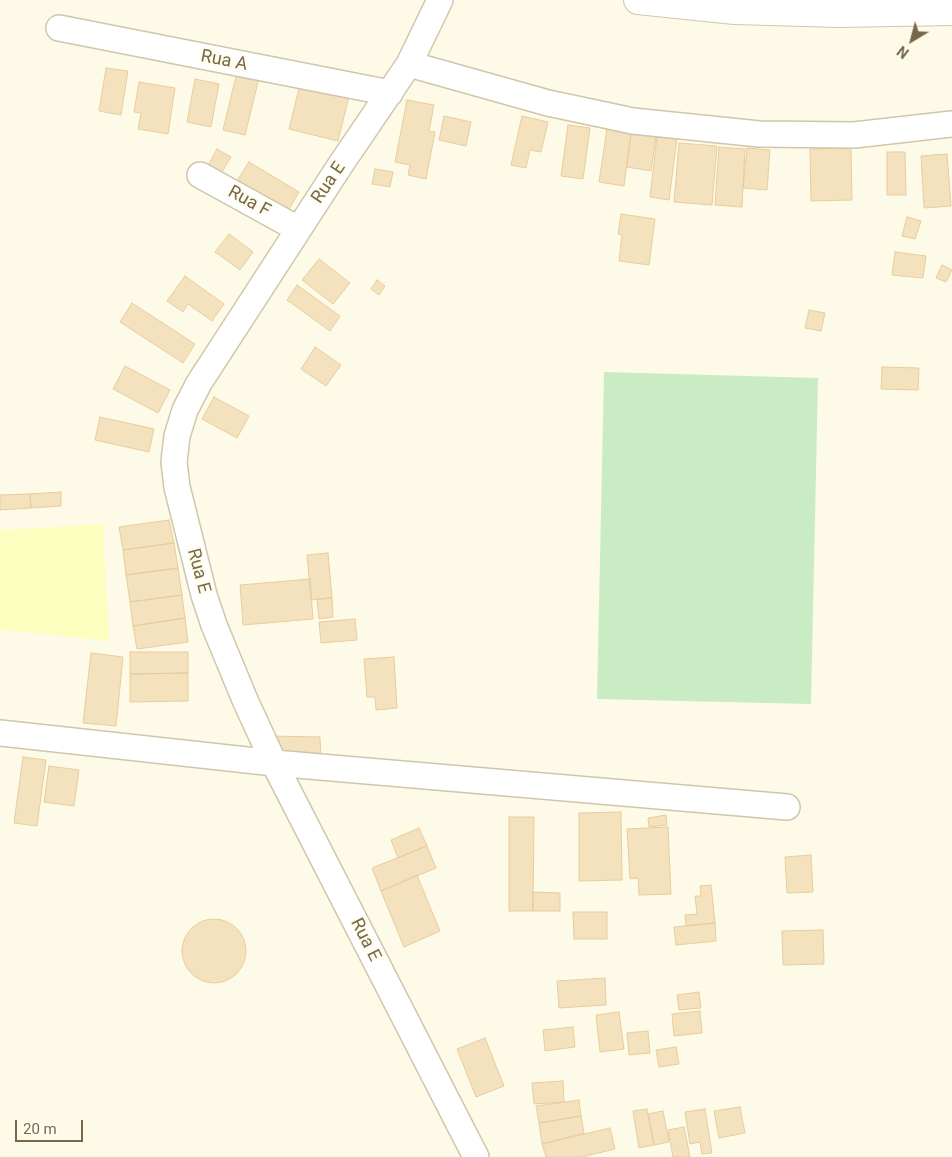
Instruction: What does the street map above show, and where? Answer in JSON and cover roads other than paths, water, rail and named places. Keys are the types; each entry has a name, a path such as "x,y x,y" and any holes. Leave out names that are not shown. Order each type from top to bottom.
{"main road":[{"path":"638,0 745,10 839,13 952,11"}],"street":[{"name":"Rua E","path":"440,0 409,64 298,229 198,383 185,410 176,436 174,462 177,487 204,595 221,641 274,763 476,1157"},
{"name":"Rua A","path":"59,28 390,93"},
{"path":"409,64 548,103 633,121 759,134 854,135 952,124"},
{"name":"Rua F","path":"200,174 298,229"},
{"path":"0,733 274,763 787,807"}]}
